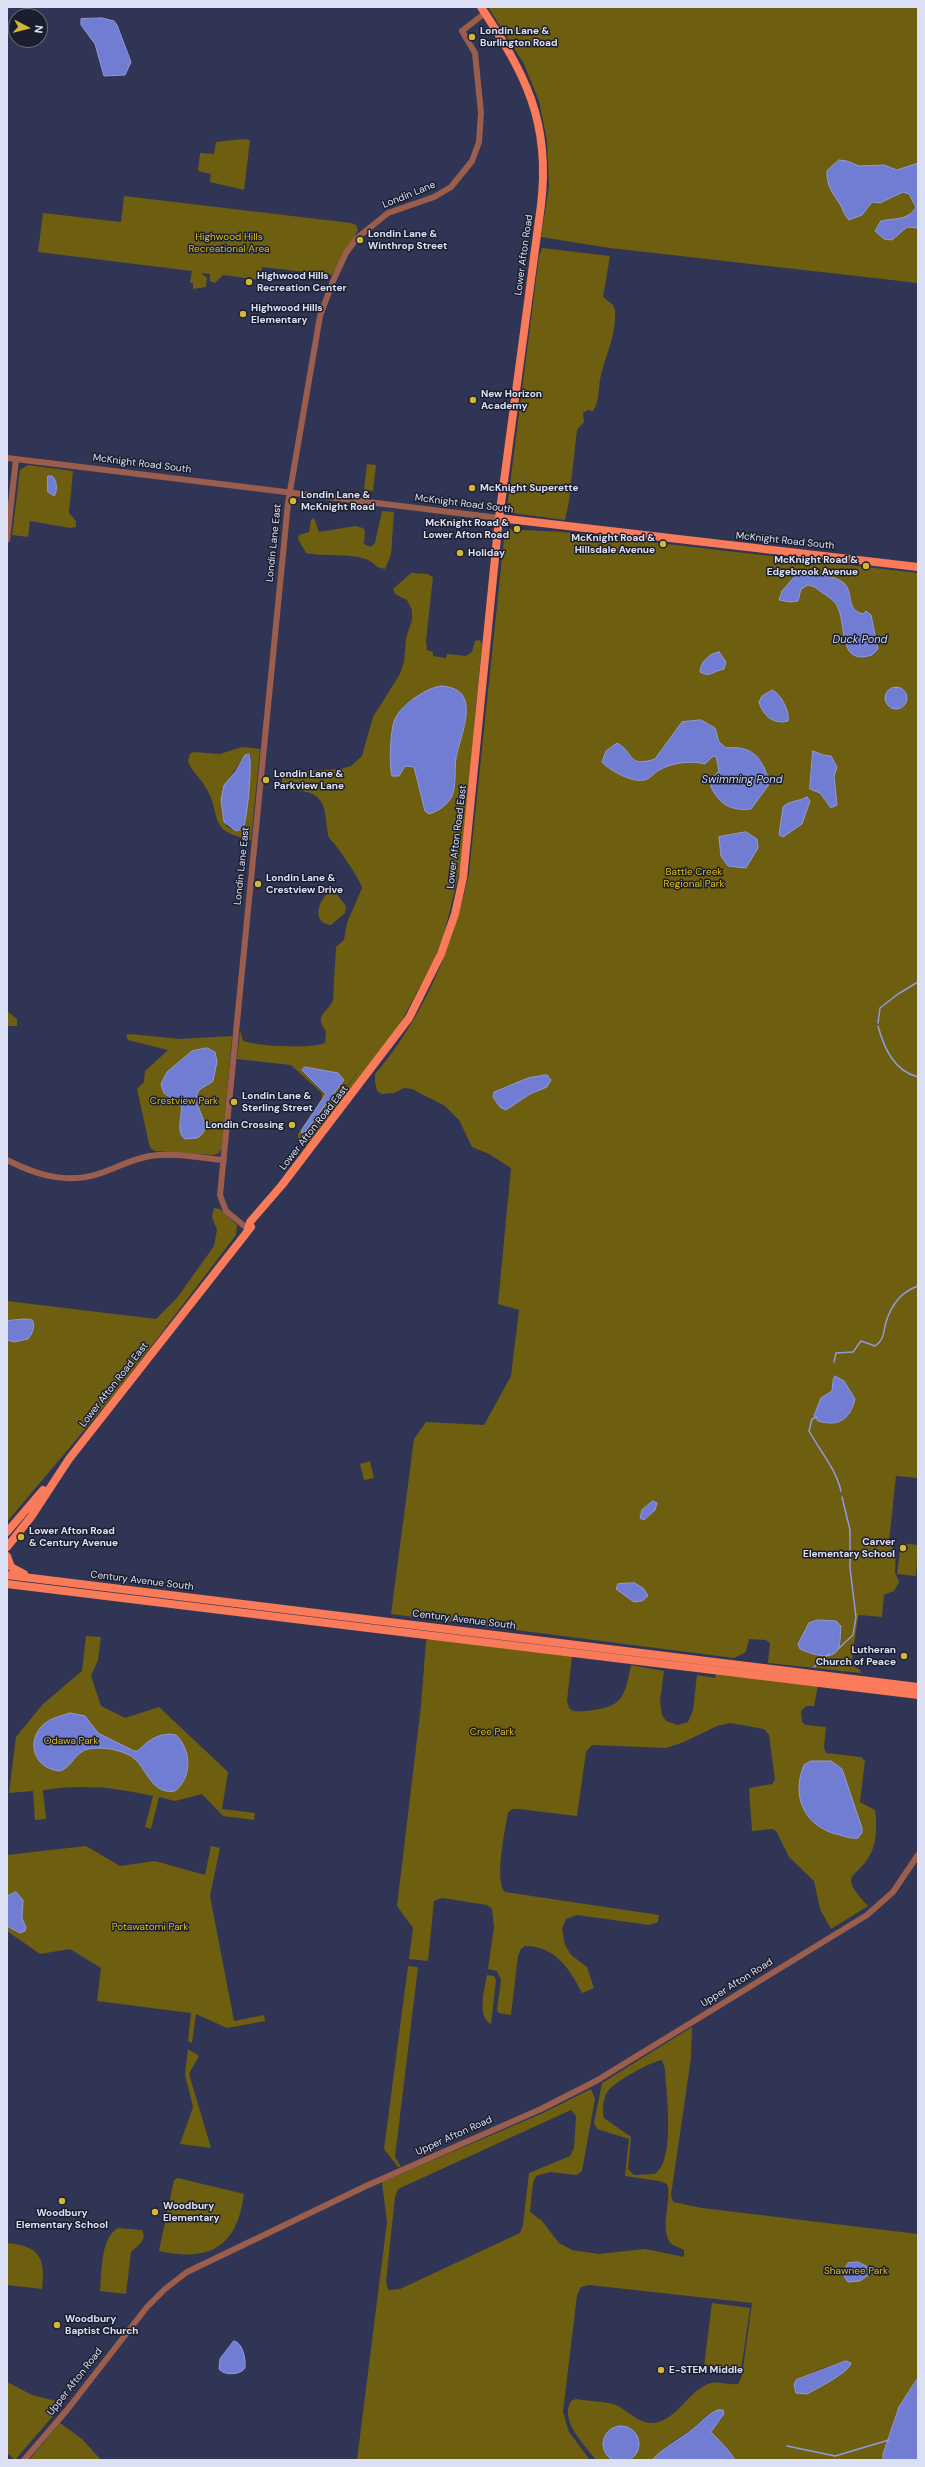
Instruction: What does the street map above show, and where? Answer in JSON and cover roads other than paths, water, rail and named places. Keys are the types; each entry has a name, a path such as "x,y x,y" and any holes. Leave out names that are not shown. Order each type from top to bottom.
{"main road":[{"name":"Lower Afton Road","path":"483,10 512,55 526,85 537,118 543,170 541,205 499,518"},
{"name":"McKnight Road South","path":"499,518 918,567"},
{"name":"Lower Afton Road East","path":"7,1532 55,1478 248,1229 254,1226 272,1198 407,1021 428,983 450,928 461,888 466,858 499,518"},
{"name":"Lower Afton Road East","path":"9,1545 31,1517 55,1478"},
{"path":"9,1545 7,1556 11,1567 34,1578"},
{"name":"Century Avenue South","path":"7,1575 918,1686"},
{"name":"Century Avenue South","path":"7,1584 918,1695"}],"street":[{"name":"Londin Lane","path":"289,492 320,316 346,253 357,238 380,218 398,208 434,197 451,187 466,171 476,153 482,123 475,53 462,31 483,10"},
{"name":"McKnight Road South","path":"7,458 499,518"},
{"path":"7,540 16,459"},
{"name":"Londin Lane East","path":"248,1229 227,1212 222,1204 224,1160 289,492"},
{"path":"7,1160 38,1174 71,1178 95,1175 131,1160 157,1155 224,1160"},
{"name":"Upper Afton Road","path":"24,2460 67,2410 147,2307 175,2280 230,2250 387,2176 556,2102 596,2082 867,1915 893,1892 918,1855"}],"water":[{"path":"102,18 114,21 117,25 131,62 125,75 104,76 95,44 81,25 81,19"},
{"path":"839,160 847,161 859,166 884,165 897,170 918,163 918,228 907,227 892,240 884,239 875,231 881,221 905,217 909,215 916,207 909,194 903,192 880,203 872,202 862,215 849,220 831,189 827,176 827,171"},
{"path":"48,476 52,476 56,483 56,491 54,496 48,492"},
{"name":"Duck Pond","path":"812,573 831,577 844,583 849,591 852,606 858,612 863,614 866,611 871,615 878,649 872,655 861,657 853,655 848,649 845,641 840,612 836,604 815,587 808,585 801,589 798,601 790,602 779,600 782,591 795,576"},
{"path":"719,652 726,662 724,669 709,674 703,674 700,672 703,662 712,654"},
{"path":"442,686 455,689 462,695 466,703 465,725 456,758 455,783 451,798 444,806 429,814 425,811 414,767 405,766 399,776 392,776 390,755 391,737 396,717 404,707 429,689"},
{"path":"892,687 900,687 907,694 907,702 900,709 892,709 885,702 885,694"},
{"path":"773,690 784,704 788,713 788,721 778,722 770,718 761,707 759,702 762,696"},
{"name":"Swimming Pond","path":"701,720 715,728 719,742 726,748 744,749 750,751 756,755 764,767 770,783 751,809 733,808 719,800 710,783 710,780 719,771 716,756 712,757 705,764 688,762 669,766 659,770 644,780 633,780 627,778 610,769 602,762 606,751 617,743 627,751 635,761 640,762 655,759 682,722"},
{"path":"813,751 831,756 837,767 834,776 837,805 831,808 820,793 810,789"},
{"path":"249,754 250,778 245,824 243,829 236,831 224,822 221,800 224,785 236,771 245,755"},
{"path":"807,797 810,801 802,824 783,837 779,835 783,807 788,803"},
{"path":"746,832 757,839 758,848 746,868 728,866 721,856 719,837"},
{"path":"207,1048 215,1052 217,1062 213,1081 199,1090 196,1097 204,1122 204,1128 202,1134 197,1138 185,1139 180,1132 181,1105 164,1093 161,1084 167,1072 192,1051"},
{"path":"305,1067 338,1073 344,1080 303,1135 301,1131 326,1094 302,1070"},
{"path":"547,1075 551,1080 547,1087 530,1094 506,1110 500,1107 493,1097 494,1092 528,1078"},
{"path":"25,1319 32,1320 34,1325 28,1339 14,1342 7,1340 7,1321"},
{"path":"835,1376 844,1381 855,1399 853,1406 850,1412 842,1420 832,1423 818,1421 814,1416 821,1398 832,1391"},
{"path":"653,1501 657,1503 655,1510 644,1520 640,1518 642,1510"},
{"path":"635,1583 644,1589 648,1596 642,1601 634,1602 616,1589 618,1584"},
{"path":"818,1620 836,1621 841,1626 839,1647 835,1653 831,1655 826,1656 809,1653 800,1649 798,1644 809,1623"},
{"path":"70,1713 85,1716 98,1733 134,1751 138,1751 150,1740 165,1734 176,1735 185,1748 187,1756 188,1764 185,1779 175,1791 161,1789 151,1781 140,1765 132,1757 120,1751 100,1748 88,1749 80,1753 68,1766 60,1771 51,1769 44,1765 35,1753 35,1738 38,1731 50,1720"},
{"path":"811,1761 831,1761 842,1769 862,1828 862,1833 858,1838 849,1838 818,1826 804,1810 800,1800 800,1777 804,1765"},
{"path":"16,1892 23,1900 22,1918 26,1928 25,1931 20,1933 7,1926 7,1898"},
{"path":"858,2262 870,2268 870,2274 860,2281 848,2282 844,2276 845,2268 848,2263"},
{"path":"234,2341 237,2342 242,2348 245,2368 240,2372 228,2374 219,2369 220,2359"},
{"path":"846,2361 851,2363 849,2367 832,2380 807,2394 796,2393 794,2385 796,2380"},
{"path":"918,2378 918,2460 883,2460 883,2454 899,2407"},
{"path":"718,2410 723,2410 724,2414 711,2432 735,2460 652,2460 667,2447"},
{"path":"621,2426 631,2429 636,2434 639,2444 636,2454 631,2459 621,2462 611,2459 606,2454 603,2444 606,2434 611,2429"}],"waterway":[{"path":"878,1023 880,1008 898,994 918,982"},
{"path":"878,1026 883,1042 891,1058 902,1070 918,1077"},
{"path":"834,1362 836,1353 853,1352 861,1341 875,1346 881,1341 886,1322 894,1304 902,1295 918,1286"},
{"path":"817,1417 812,1419 809,1431 832,1468 841,1491"},
{"path":"838,1649 853,1635 856,1617 850,1568 850,1530 842,1497"},
{"path":"814,1667 829,1654"},
{"path":"787,2446 835,2456 889,2440"}],"place":[{"name":"Londin Lane & Burlington Road","path":"472,37"},
{"name":"Londin Lane & Winthrop Street","path":"360,240"},
{"name":"Highwood Hills Recreation Center","path":"249,282"},
{"name":"Highwood Hills Elementary","path":"243,314"},
{"name":"New Horizon Academy","path":"473,400"},
{"name":"McKnight Superette","path":"472,488"},
{"name":"Londin Lane & McKnight Road","path":"293,501"},
{"name":"McKnight Road & Lower Afton Road","path":"517,529"},
{"name":"McKnight Road & Hillsdale Avenue","path":"663,544"},
{"name":"Holiday","path":"460,553"},
{"name":"McKnight Road & Edgebrook Avenue","path":"866,566"},
{"name":"Londin Lane & Parkview Lane","path":"266,780"},
{"name":"Londin Lane & Crestview Drive","path":"258,884"},
{"name":"Londin Lane & Sterling Street","path":"234,1102"},
{"name":"Londin Crossing","path":"292,1125"},
{"name":"Lower Afton Road & Century Avenue","path":"21,1537"},
{"name":"Carver Elementary School","path":"903,1548"},
{"name":"Lutheran Church of Peace","path":"904,1656"},
{"name":"Woodbury Elementary School","path":"62,2201"},
{"name":"Woodbury Elementary","path":"155,2212"},
{"name":"Woodbury Baptist Church","path":"57,2325"},
{"name":"E-STEM Middle","path":"661,2370"}],"park label":[{"name":"Highwood Hills Recreational Area","path":"229,242"},
{"name":"Battle Creek Regional Park","path":"694,878"},
{"name":"Crestview Park","path":"184,1101"},
{"name":"Cree Park","path":"492,1732"},
{"name":"Odawa Park","path":"71,1741"},
{"name":"Potawatomi Park","path":"150,1927"},
{"name":"Shawnee Park","path":"856,2271"}]}
